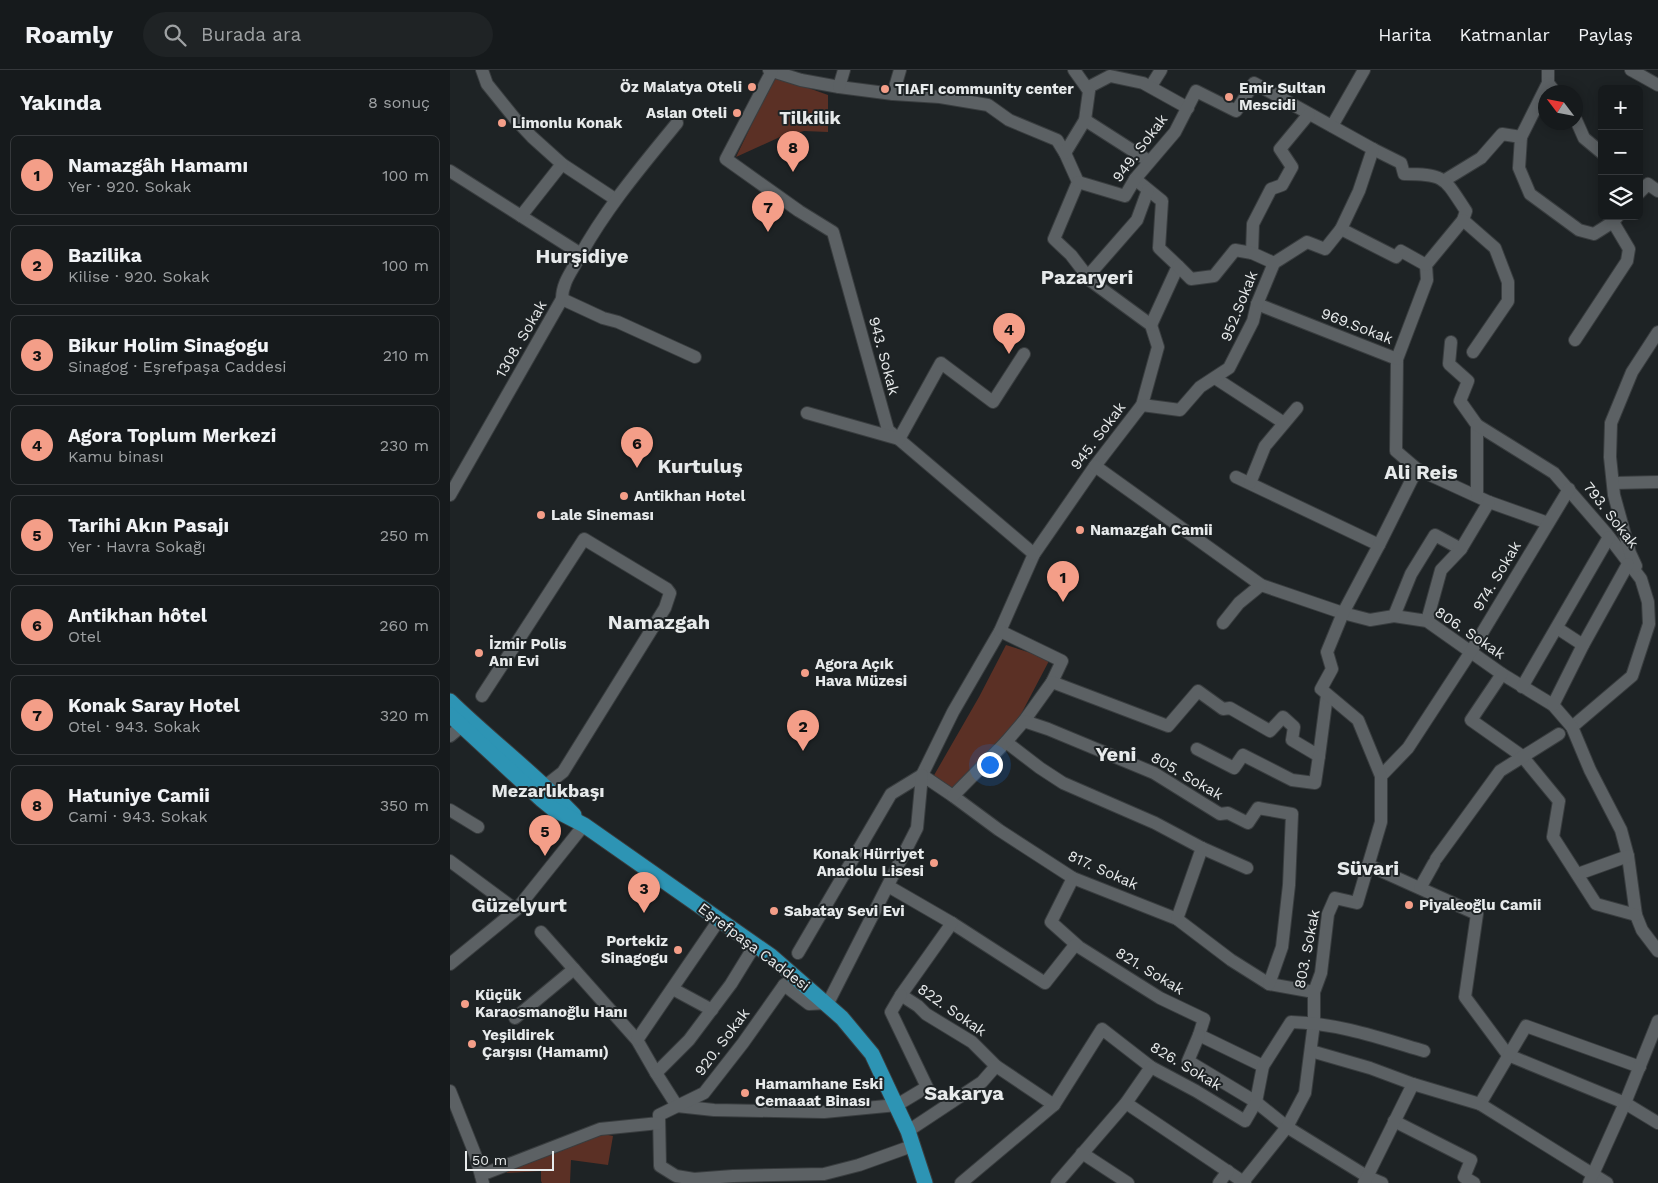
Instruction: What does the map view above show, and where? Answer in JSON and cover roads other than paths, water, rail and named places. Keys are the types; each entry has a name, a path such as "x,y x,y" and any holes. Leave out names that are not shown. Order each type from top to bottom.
{"main road":[{"path":"450,701 542,785 553,809"},
{"path":"450,716 456,731 542,785"},
{"name":"Eşrefpaşa Caddesi","path":"542,785 553,809 584,825 755,944 772,956 790,981 828,1003 872,1054 908,1131 925,1183"},
{"name":"Eşrefpaşa Caddesi","path":"542,785 584,825"}],"street":[{"path":"482,70 487,84 516,120 562,164 616,199"},
{"path":"839,87 844,70"},
{"path":"893,94 900,70"},
{"path":"1065,153 1085,120 1089,91 1074,70"},
{"path":"1151,86 1160,70"},
{"path":"1332,126 1364,70"},
{"path":"1548,70 1550,85"},
{"path":"1631,70 1658,85"},
{"path":"770,71 801,80 839,87 893,94 940,97 988,105 1009,120 1057,140 1078,182 1054,239 1072,255 1091,281 1150,325 1178,266"},
{"name":"943. Sokak","path":"770,71 726,159 799,211 834,232 888,430 1034,554"},
{"path":"1087,88 1110,76 1151,86 1188,108"},
{"name":"949. Sokak","path":"1078,182 1125,196 1149,161 1175,132 1196,91 1236,112 1254,83 1401,163 1404,174 1430,174 1445,180"},
{"path":"1538,109 1521,137 1519,168 1530,194 1579,230 1594,234 1614,220"},
{"path":"1252,253 1253,224 1270,189 1282,186 1292,167 1280,149 1309,114"},
{"path":"1085,120 1149,161"},
{"name":"1308. Sokak","path":"450,495 562,299 562,289 581,254 616,199 677,123"},
{"path":"1580,130 1584,138 1598,150"},
{"path":"1398,359 1427,280 1426,265 1463,220 1466,211 1445,180 1481,158 1502,134 1521,137"},
{"name":"952.Sokak","path":"1142,405 1180,410 1200,387 1229,368 1253,321 1257,304 1274,263 1307,242 1325,249 1341,229 1359,191 1373,149"},
{"path":"521,216 562,164"},
{"path":"450,171 581,254"},
{"path":"1135,179 1162,201 1159,248 1191,279 1214,276 1236,250 1252,253 1274,263"},
{"path":"1643,189 1648,184 1658,191"},
{"path":"1088,276 1136,220 1148,190"},
{"path":"1463,220 1495,248 1508,282 1508,301 1473,352"},
{"path":"1575,340 1626,261 1629,249 1615,220"},
{"path":"1341,229 1396,257 1402,251 1426,265"},
{"path":"562,299 695,357"},
{"name":"969.Sokak","path":"1257,304 1398,359 1396,451 1417,469 1489,502 1548,523"},
{"name":"945. Sokak","path":"1034,554 1095,466 1142,405 1158,346 1150,325"},
{"path":"1641,580 1630,553 1618,513 1612,483 1610,457 1611,423 1632,372 1658,332"},
{"path":"1451,342 1449,364 1468,381 1460,401 1477,425 1477,495"},
{"path":"807,413 899,440 941,363 993,402 1024,354"},
{"path":"1215,378 1284,423"},
{"path":"1250,483 1265,446 1297,408"},
{"name":"793. Sokak","path":"1477,425 1554,473 1570,489 1641,580 1648,602 1649,624 1632,676 1572,727"},
{"name":"806. Sokak","path":"1095,466 1261,585 1343,613 1370,620 1394,616 1427,621 1470,653 1552,705 1572,727 1590,770 1622,830 1628,856 1636,915 1642,930 1658,951"},
{"path":"1197,749 1234,768 1244,755 1292,780 1315,783 1327,695 1321,689 1332,669 1327,652 1343,613 1417,469"},
{"path":"1236,477 1379,546"},
{"path":"1612,483 1658,482"},
{"name":"974. Sokak","path":"1381,776 1408,748 1470,653 1570,489"},
{"path":"1427,621 1441,570 1461,549 1489,502"},
{"path":"1394,616 1411,574 1436,535 1461,549"},
{"path":"1522,687 1609,537"},
{"path":"482,696 565,571 584,539 667,589 670,593 654,625 563,772 542,785"},
{"path":"828,1003 917,828 922,775 953,712 1000,631 1034,554"},
{"path":"1552,705 1628,564"},
{"path":"1223,623 1239,603 1261,585"},
{"path":"542,785 557,768 644,629 654,625"},
{"path":"1557,628 1583,645"},
{"path":"953,796 1024,721 1052,682 1062,661 1000,631"},
{"path":"1502,674 1471,720 1522,756 1559,801 1553,838 1596,904 1636,915"},
{"path":"1052,682 1168,726 1198,692 1224,709 1230,708 1270,731 1283,717 1294,727 1292,740 1320,756"},
{"name":"803. Sokak","path":"1244,1182 1287,1127 1305,1093 1312,1051 1314,992 1321,973 1328,914 1336,898 1358,903 1381,822 1381,776 1358,720 1327,695"},
{"name":"805. Sokak","path":"1024,721 1154,773 1220,814 1228,813 1248,823 1258,808 1292,814 1289,885 1282,946 1270,984"},
{"path":"1420,888 1435,861 1500,771 1559,734"},
{"path":"1006,742 1063,783 1155,823 1202,848 1247,868"},
{"path":"798,953 891,794 922,775"},
{"name":"817. Sokak","path":"922,775 999,830 1072,878 1177,919 1231,960 1270,984 1314,992"},
{"path":"450,810 478,827"},
{"path":"450,964 516,910 584,825"},
{"path":"1177,919 1202,848"},
{"path":"1578,874 1628,856"},
{"path":"450,861 516,910"},
{"path":"1368,865 1477,914 1465,997 1508,1055 1625,1103 1658,1123"},
{"name":"821. Sokak","path":"1072,878 1051,922 1075,945 1160,998 1204,1019 1199,1035"},
{"path":"888,886 952,923 1045,983 1075,945"},
{"path":"637,1040 719,920"},
{"name":"822. Sokak","path":"952,923 901,995 918,1006 926,1014 972,1042 996,1066 1054,1105"},
{"path":"541,932 637,1040 677,1106 714,1110 824,1112 897,1105 927,1087 891,1012 901,995"},
{"path":"656,1073 689,1040 731,984 755,944"},
{"path":"515,1018 574,969"},
{"name":"920. Sokak","path":"659,1123 659,1115 704,1093 790,981"},
{"path":"673,989 712,1010"},
{"path":"1591,1179 1640,1067 1655,1040 1658,1021"},
{"name":"826. Sokak","path":"961,1183 1054,1105 1102,1029 1150,1067 1196,1091 1245,1121 1256,1102 1263,1066 1291,1022 1314,1023"},
{"path":"1314,1023 1364,1033 1424,1051"},
{"path":"1480,1104 1526,1026 1640,1067"},
{"path":"1263,1066 1199,1035 1188,1061 1256,1102 1287,1127 1366,1180 1382,1183"},
{"path":"1312,1051 1480,1104 1591,1179 1607,1183"},
{"path":"908,1131 982,1082 996,1066"},
{"path":"1057,1183 1126,1103 1150,1067"},
{"path":"1366,1180 1413,1084"},
{"path":"450,1091 482,1179 600,1129 659,1123 660,1166 676,1176 693,1181 828,1179 859,1165 912,1146"},
{"path":"1126,1103 1244,1182"},
{"path":"1394,1121 1471,1160 1464,1177 1474,1183"},
{"path":"1082,1154 1128,1183"},
{"path":"1219,1183 1228,1171"}],"place":[{"name":"Öz Malatya Oteli","path":"752,87"},
{"name":"TIAFI community center","path":"885,89"},
{"name":"Emir Sultan Mescidi","path":"1229,97"},
{"name":"Aslan Oteli","path":"737,113"},
{"name":"Limonlu Konak","path":"502,123"},
{"name":"Hatuniye Camii","path":"793,172"},
{"name":"Konak Saray Hotel","path":"768,232"},
{"name":"Agora Toplum Merkezi","path":"1009,354"},
{"name":"Antikhan hôtel","path":"637,468"},
{"name":"Antikhan Hotel","path":"624,496"},
{"name":"Lale Sineması","path":"541,515"},
{"name":"Namazgah Camii","path":"1080,530"},
{"name":"Namazgâh Hamamı","path":"1063,602"},
{"name":"İzmir Polis Anı Evi","path":"479,653"},
{"name":"Agora Açık Hava Müzesi","path":"805,673"},
{"name":"Bazilika","path":"803,751"},
{"name":"Tarihi Akın Pasajı","path":"545,856"},
{"name":"Konak Hürriyet Anadolu Lisesi","path":"934,863"},
{"name":"Piyaleoğlu Camii","path":"1409,905"},
{"name":"Sabatay Sevi Evi","path":"774,911"},
{"name":"Bikur Holim Sinagogu","path":"644,913"},
{"name":"Portekiz Sinagogu","path":"678,950"},
{"name":"Küçük Karaosmanoğlu Hanı","path":"465,1004"},
{"name":"Yeşildirek Çarşısı (Hamamı)","path":"472,1044"},
{"name":"Hamamhane Eski Cemaaat Binası","path":"745,1093"}],"district":[{"name":"Tilkilik","path":"810,117"},
{"name":"Hurşidiye","path":"582,256"},
{"name":"Pazaryeri","path":"1087,277"},
{"name":"Kurtuluş","path":"700,466"},
{"name":"Ali Reis","path":"1421,472"},
{"name":"Namazgah","path":"659,622"},
{"name":"Yeni","path":"1116,754"},
{"name":"Mezarlıkbaşı","path":"548,790"},
{"name":"Süvari","path":"1368,868"},
{"name":"Güzelyurt","path":"519,905"},
{"name":"Sakarya","path":"964,1093"}]}
